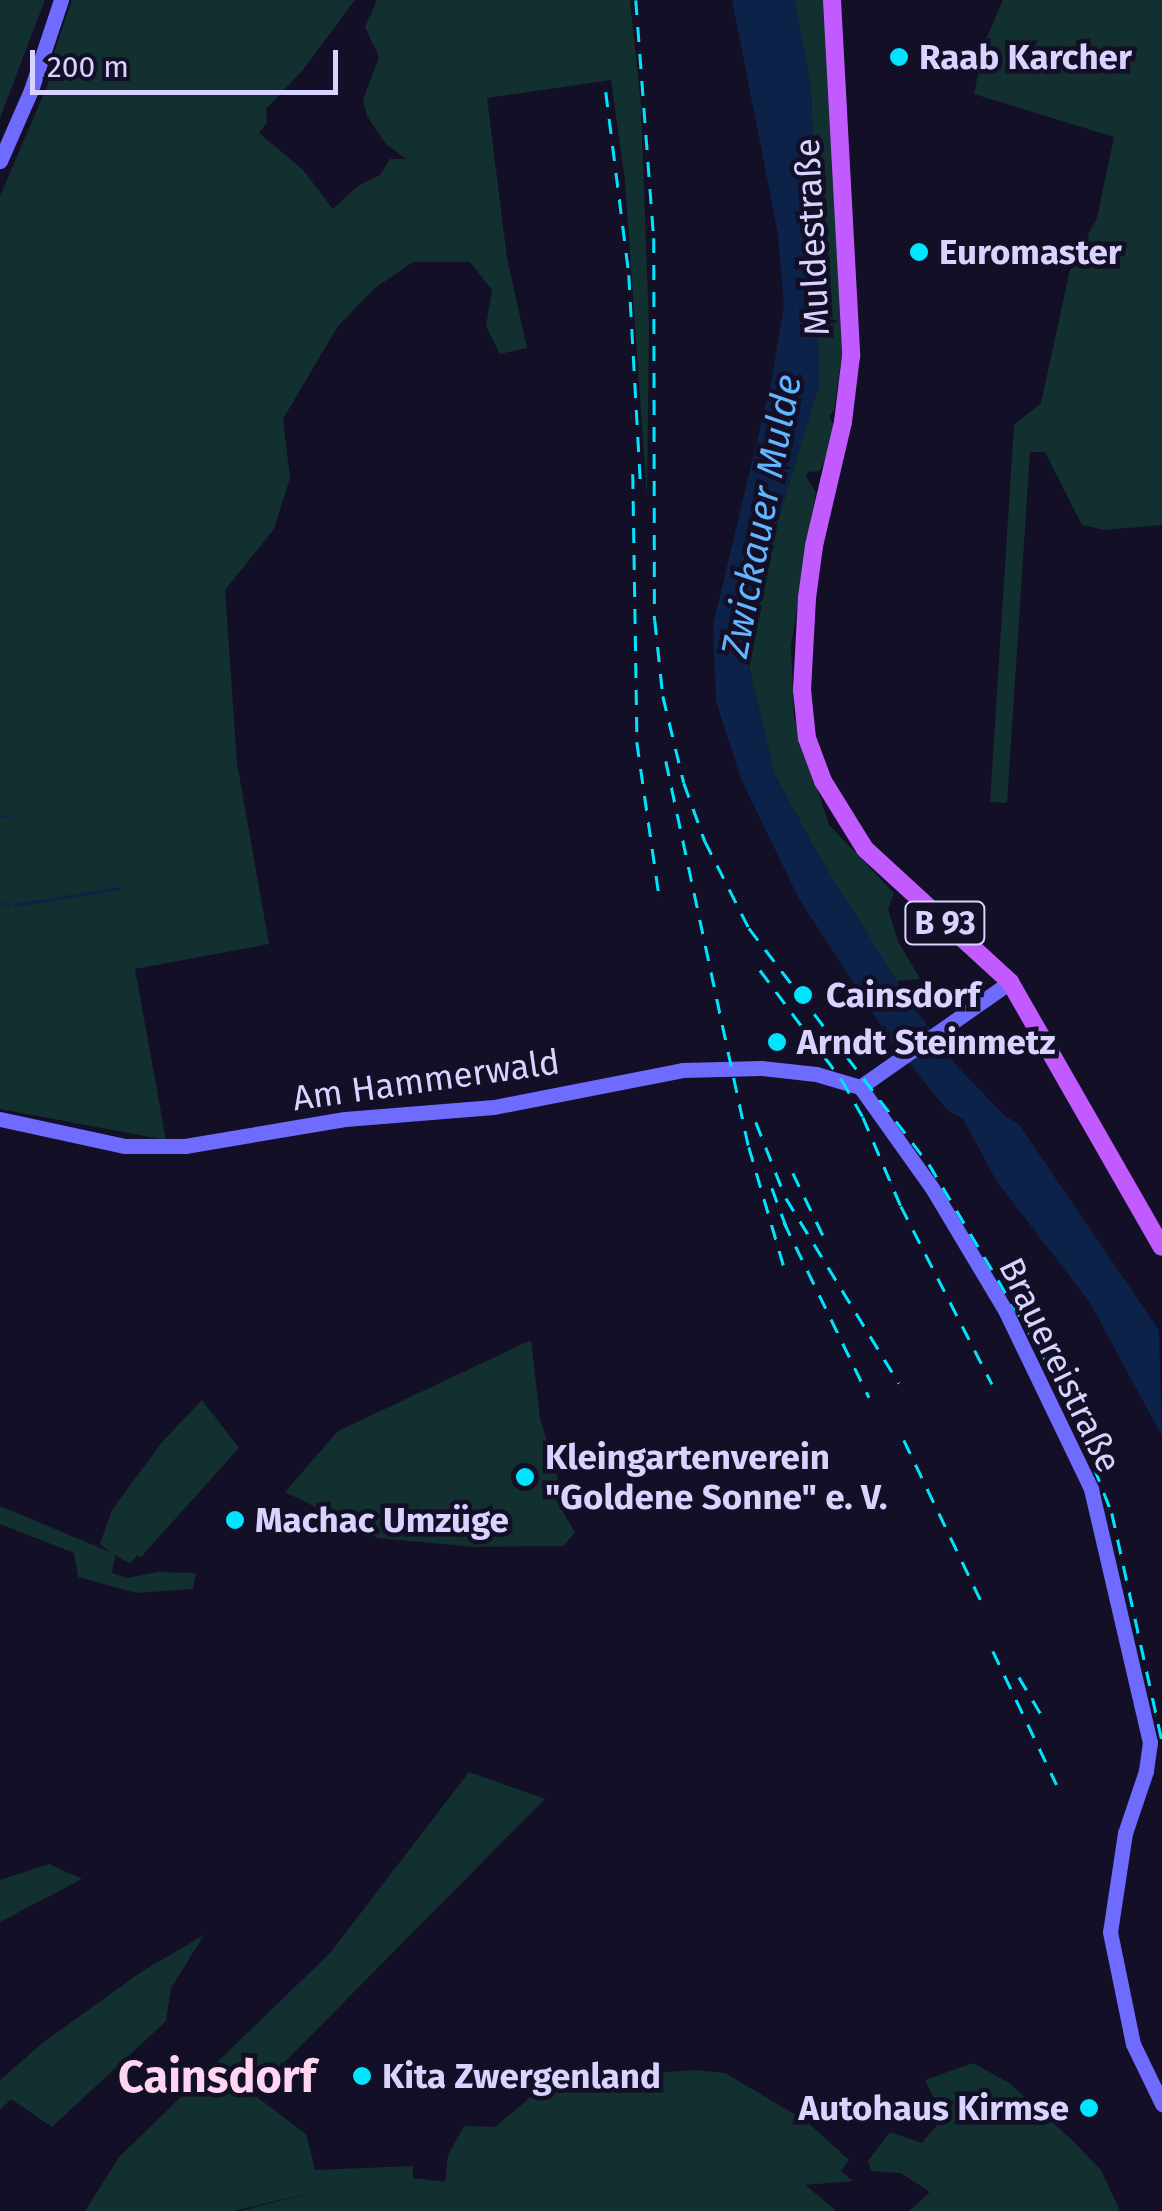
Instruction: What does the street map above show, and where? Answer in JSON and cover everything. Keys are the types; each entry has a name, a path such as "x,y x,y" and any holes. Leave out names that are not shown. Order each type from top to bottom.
{"main road":[{"path":"0,161 31,90 61,0"},
{"name":"Muldestraße","path":"832,0 851,356 843,422 814,546 807,598 802,648 805,726 823,781 865,849 1010,982 1162,1247"},
{"path":"860,1088 1010,982"},
{"name":"Am Hammerwald","path":"0,1119 126,1146 185,1146 346,1119 494,1107 682,1070 780,1070 834,1077 860,1088"},
{"name":"Brauereistraße","path":"860,1088 932,1188 1005,1310 1091,1489 1150,1742 1146,1771 1125,1833 1110,1932 1132,2044 1162,2104"}],"green space":[{"path":"0,0 45,0 0,118"},
{"path":"72,0 355,0 302,71 266,109 267,123 259,133 303,170 333,209 358,186 380,175 390,159 406,159 386,144 367,116 363,100 379,57 365,27 377,0 630,0 641,105 649,326 647,498 625,181 611,80 487,98 507,258 527,348 500,354 486,326 492,290 470,262 413,262 375,288 338,326 283,419 290,478 274,529 225,590 237,763 269,944 135,969 166,1140 0,1109 0,196 48,84 50,64"},
{"path":"795,0 825,0 842,355 834,410 829,416 833,424 827,454 820,471 808,472 806,477 816,492 791,646 794,716 829,825 894,893 888,909 898,941 920,979 896,981 818,855 774,773 747,658 778,521 819,384 811,92"},
{"path":"1003,0 1162,0 1162,525 1104,530 1082,525 1045,452 1030,452 1007,803 990,802 1014,425 1041,403 1071,265 1097,218 1114,137 974,94 984,44"},
{"path":"531,1340 540,1418 558,1479 548,1485 575,1533 563,1546 474,1547 378,1538 285,1492 338,1431"},
{"path":"202,1400 239,1448 141,1557 137,1555 130,1564 115,1555 112,1573 127,1578 157,1572 196,1573 193,1589 136,1593 78,1577 74,1553 0,1524 0,1506 110,1552 100,1544 112,1510 162,1442"},
{"path":"469,1772 545,1799 253,2094 306,2134 315,2170 413,2166 413,2178 445,2182 448,2155 464,2126 495,2127 539,2090 564,2080 694,2070 725,2073 806,2121 849,2160 841,2171 853,2181 805,2185 837,2211 241,2211 318,2191 234,2211 85,2211 119,2157 330,1953"},
{"path":"49,1864 82,1879 0,1922 0,1880"},
{"path":"204,1935 171,1988 166,2021 52,2127 11,2099 0,2110 0,2080 45,2041 141,1972"},
{"path":"973,2063 1009,2083 1071,2139 1101,2170 1120,2211 909,2211 930,2192 901,2173 871,2171 868,2161 890,2132 922,2143 943,2118 925,2080"}],"water":[{"name":"Zwickauer Mulde","path":"732,0 795,0 811,92 819,384 778,521 747,658 774,773 818,855 913,1006 956,1065 1006,1117 1018,1123 1159,1330 1162,1436 1090,1303 996,1180 963,1119 947,1110 890,1040 799,899 741,779 716,701 713,625 772,378 784,305 778,234"}],"waterway":[{"path":"0,817 9,817"},
{"path":"15,905 119,888"},
{"path":"2,904 9,904"}],"railway":[{"path":"636,0 654,238 655,620 663,696 684,783 705,841 749,928 929,1164 1065,1392 1112,1513 1162,1740"},
{"path":"606,92 629,275 641,489"},
{"path":"633,474 637,742 660,902"},
{"path":"666,761 749,1147 784,1267"},
{"path":"760,970 842,1080 863,1117 901,1206 992,1384"},
{"path":"756,1122 785,1196"},
{"path":"793,1173 823,1235"},
{"path":"772,1188 788,1231"},
{"path":"786,1198 899,1383"},
{"path":"784,1222 869,1397"},
{"path":"904,1440 981,1601"},
{"path":"993,1651 1057,1785"},
{"path":"1019,1677 1041,1714"}],"place":[{"name":"Raab Karcher","path":"899,57"},
{"name":"Euromaster","path":"919,252"},
{"name":"Cainsdorf","path":"803,995"},
{"name":"Arndt Steinmetz","path":"777,1042"},
{"name":"Kleingartenverein \"Goldene Sonne\" e. V.","path":"525,1477"},
{"name":"Machac Umzüge","path":"235,1520"},
{"name":"Kita Zwergenland","path":"362,2076"},
{"name":"Autohaus Kirmse","path":"1089,2108"}],"district":[{"name":"Cainsdorf","path":"217,2078"}]}
